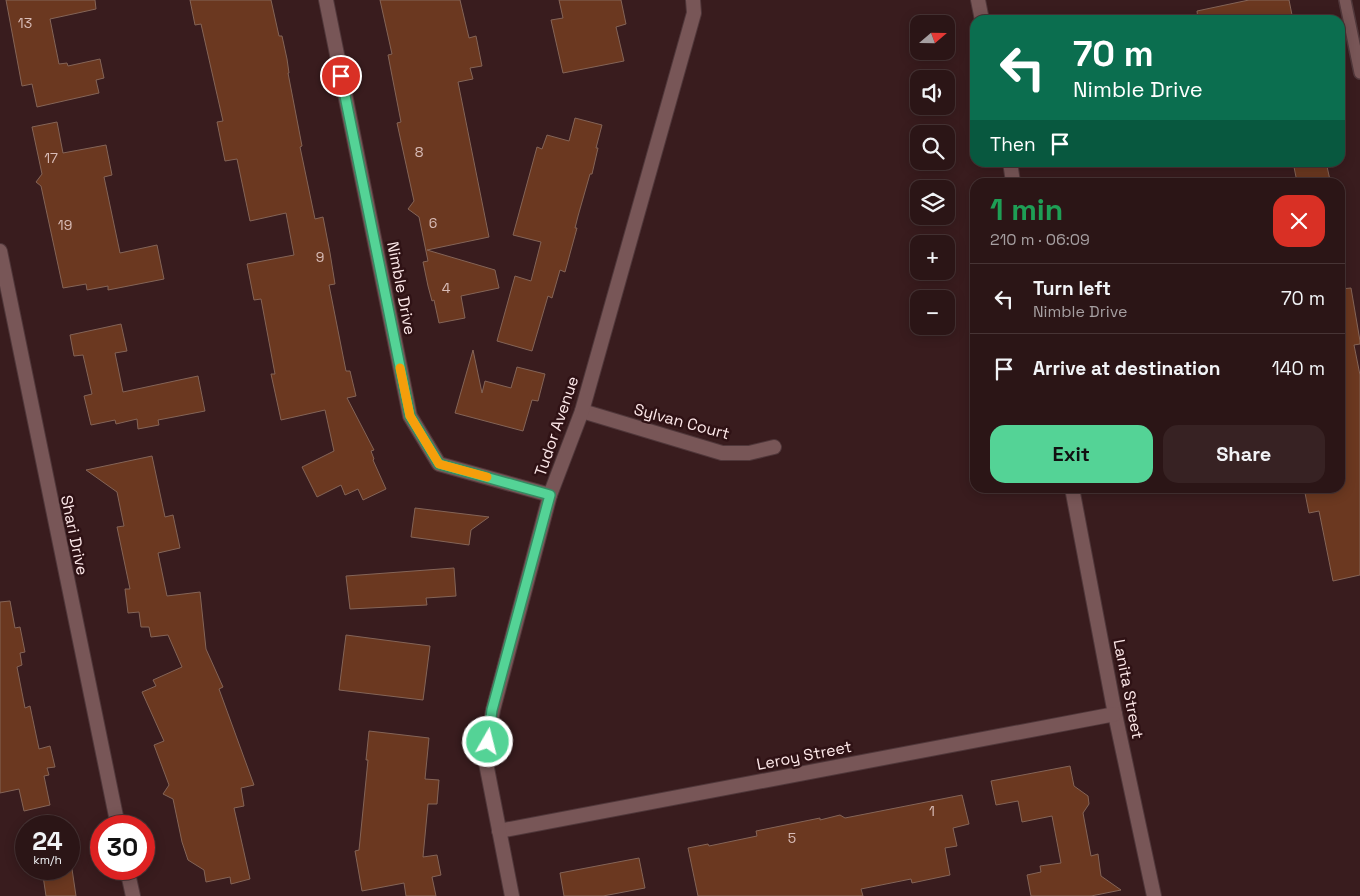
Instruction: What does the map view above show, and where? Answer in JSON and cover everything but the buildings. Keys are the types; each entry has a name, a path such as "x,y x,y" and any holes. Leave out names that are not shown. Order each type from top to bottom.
{"street":[{"name":"Nimble Drive","path":"326,0 410,416 439,464 550,495"},
{"name":"Tudor Avenue","path":"512,896 485,758 492,710 550,495 582,411 694,13 693,0"},
{"path":"978,0 981,15"},
{"name":"Shari Drive","path":"0,251 116,815"},
{"name":"Sylvan Court","path":"582,411 722,453 749,453 774,447"},
{"name":"Lanita Street","path":"1073,493 1115,714 1154,896"},
{"name":"Leroy Street","path":"499,831 1115,714"},
{"path":"129,880 133,896"}],"lane":[{"path":"1345,0 1360,73"}],"slow traffic":[{"path":"400,368 410,416 439,464 487,477"}],"route":[{"path":"341,76 410,416 439,464 550,495 492,710 488,742"}]}
